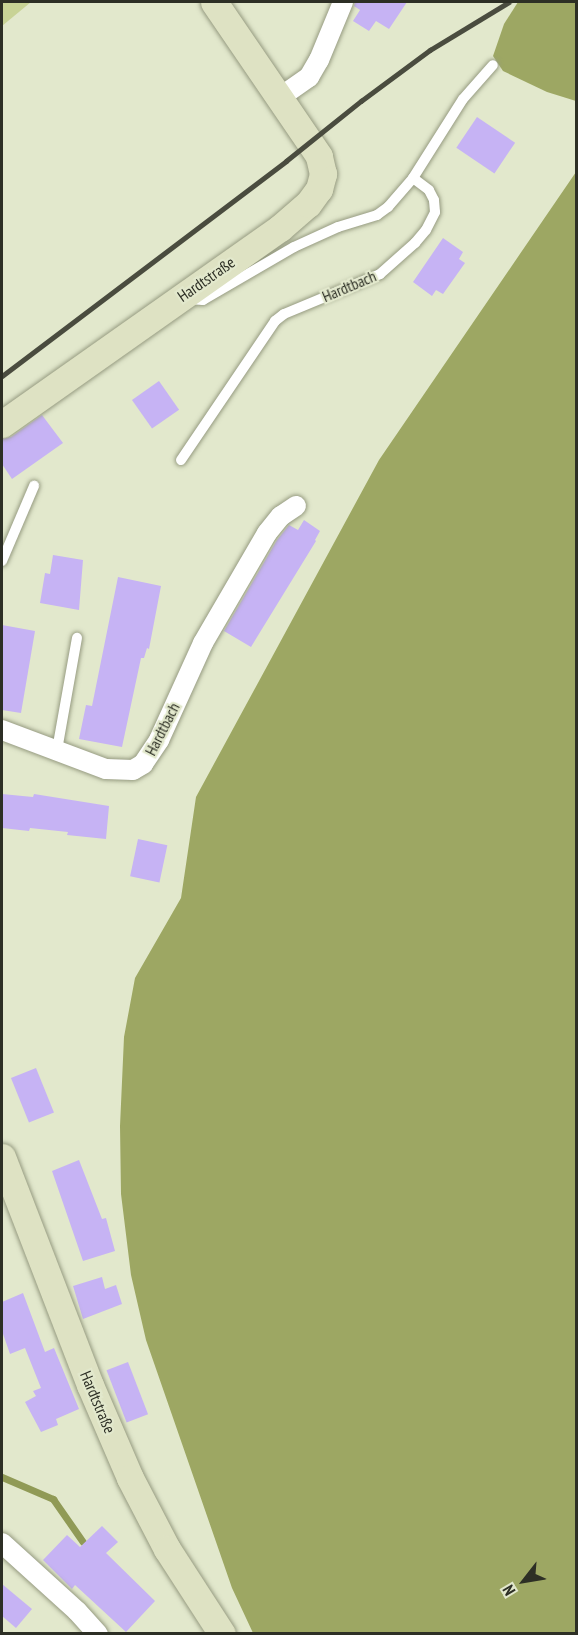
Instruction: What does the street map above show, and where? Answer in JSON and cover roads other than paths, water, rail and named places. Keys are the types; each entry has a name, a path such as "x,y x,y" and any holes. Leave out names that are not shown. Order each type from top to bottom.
{"main road":[{"name":"Hardtstraße","path":"2,424 280,228 308,204 319,189 323,179 321,162 214,2"},
{"name":"Hardtstraße","path":"2,1157 90,1385 130,1478 167,1549 222,1634"}],"street":[{"path":"279,98 309,77 319,60 343,2"},
{"name":"Hardtbach","path":"2,730 119,772 134,770 143,764 159,740 203,643 267,533 281,516 296,506"},
{"path":"2,1543 77,1611 98,1634"}],"lane":[{"path":"184,295 191,301 203,300 294,247 338,227 377,215 388,207 412,178 463,99 494,65"},
{"name":"Hardtbach","path":"181,460 275,321 284,314 380,274 415,243 435,212 435,200 429,190 412,178"},
{"path":"2,561 34,486"},
{"path":"57,750 77,638"}],"waterway":[{"name":"Hardtbach","path":"2,1477 53,1499 83,1542"}],"railway":[{"path":"2,376 430,50 509,2"}]}
